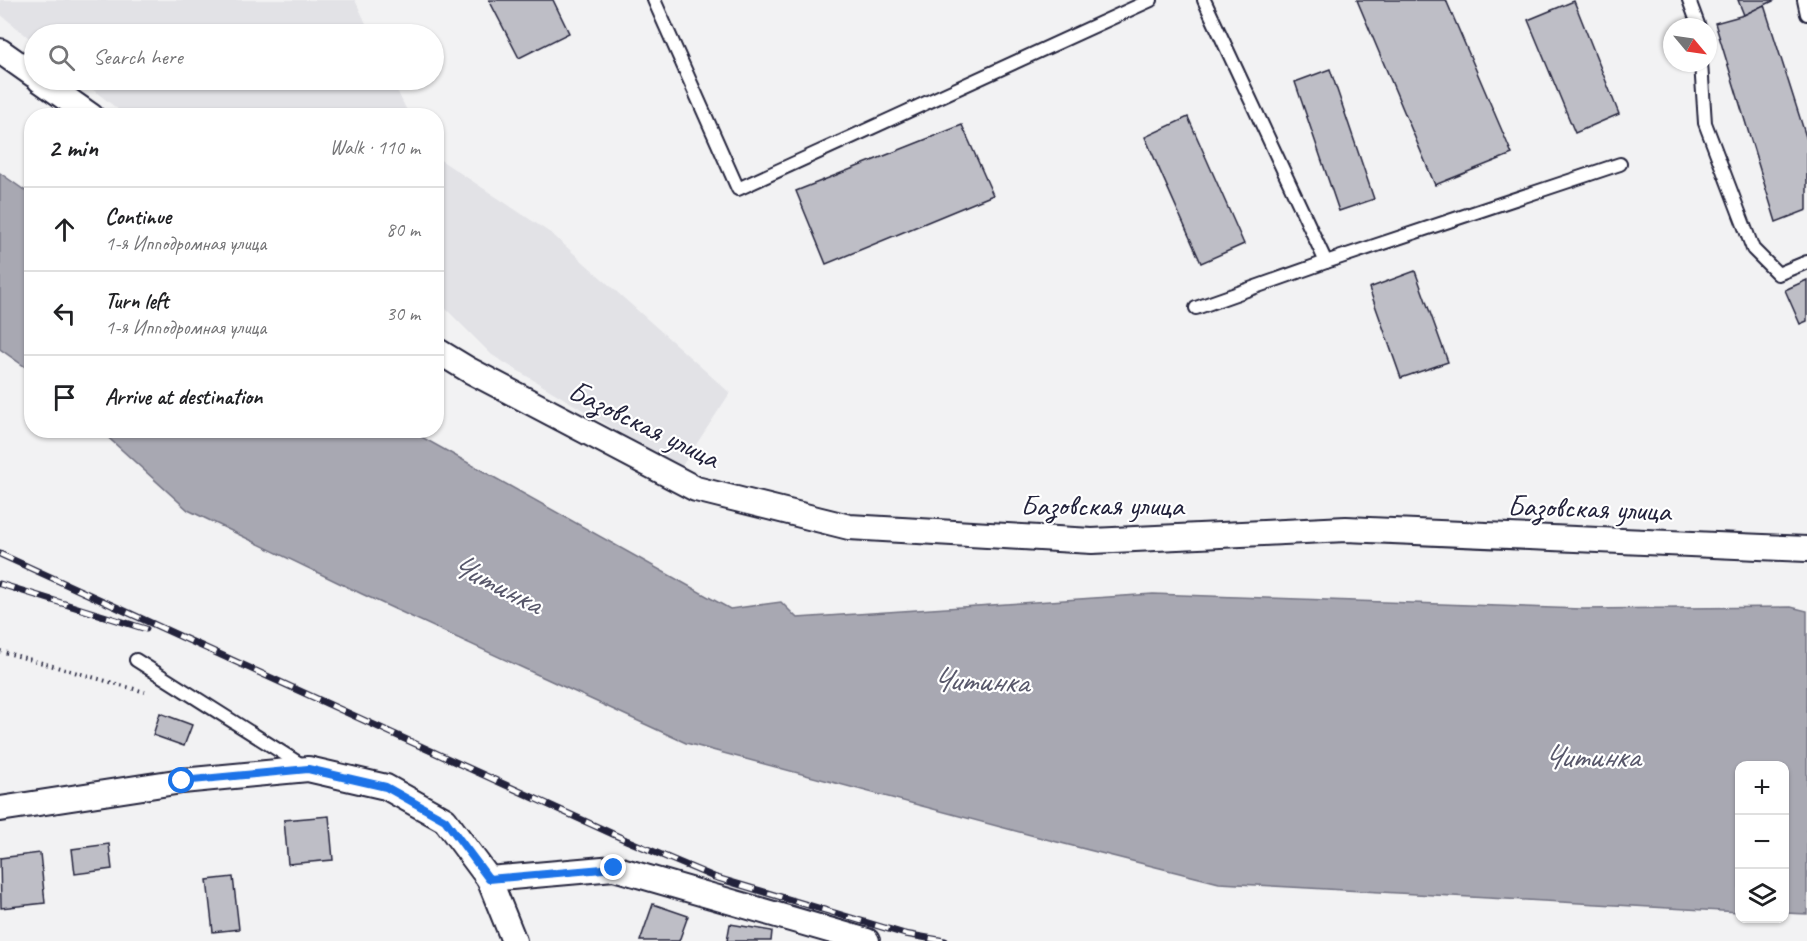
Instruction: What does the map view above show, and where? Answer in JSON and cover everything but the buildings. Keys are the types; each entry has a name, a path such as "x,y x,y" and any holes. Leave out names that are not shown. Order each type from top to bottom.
{"street":[{"path":"0,51 24,68"},
{"path":"54,90 80,108"},
{"name":"Базовская улица","path":"444,355 696,489 849,527 1092,541 1346,529 1807,549"},
{"path":"0,809 182,781 308,769 386,787 445,820 489,879 514,941"},
{"path":"489,879 614,868 867,941"}],"lane":[{"path":"654,0 738,189 1151,0"},
{"path":"1204,0 1326,262"},
{"path":"1689,0 1696,18"},
{"path":"1804,0 1807,14"},
{"path":"1702,72 1705,123 1753,249 1778,274 1807,262"},
{"path":"1196,309 1326,262 1620,164"},
{"path":"136,660 308,769"}],"path":[{"path":"0,651 149,693"}],"shaded area":[{"path":"0,0 355,0 366,24 24,24 24,34 0,14"},
{"path":"94,90 397,90 406,108 116,108"},
{"path":"444,162 552,234 730,393 680,469 492,355 444,307"}],"water":[{"path":"0,173 24,190 24,366 0,349"},
{"name":"Читинка","path":"109,438 424,438 730,609 781,602 797,618 1153,594 1581,609 1791,607 1807,611 1807,914 1789,913 1789,761 1735,761 1735,912 1219,883 686,743 362,594 188,510"}],"railway":[{"path":"0,554 626,840 714,877 905,934 945,941"},
{"path":"0,584 146,629"}],"route":[{"path":"182,781 308,769 386,787 445,820 489,879 614,868"}]}
